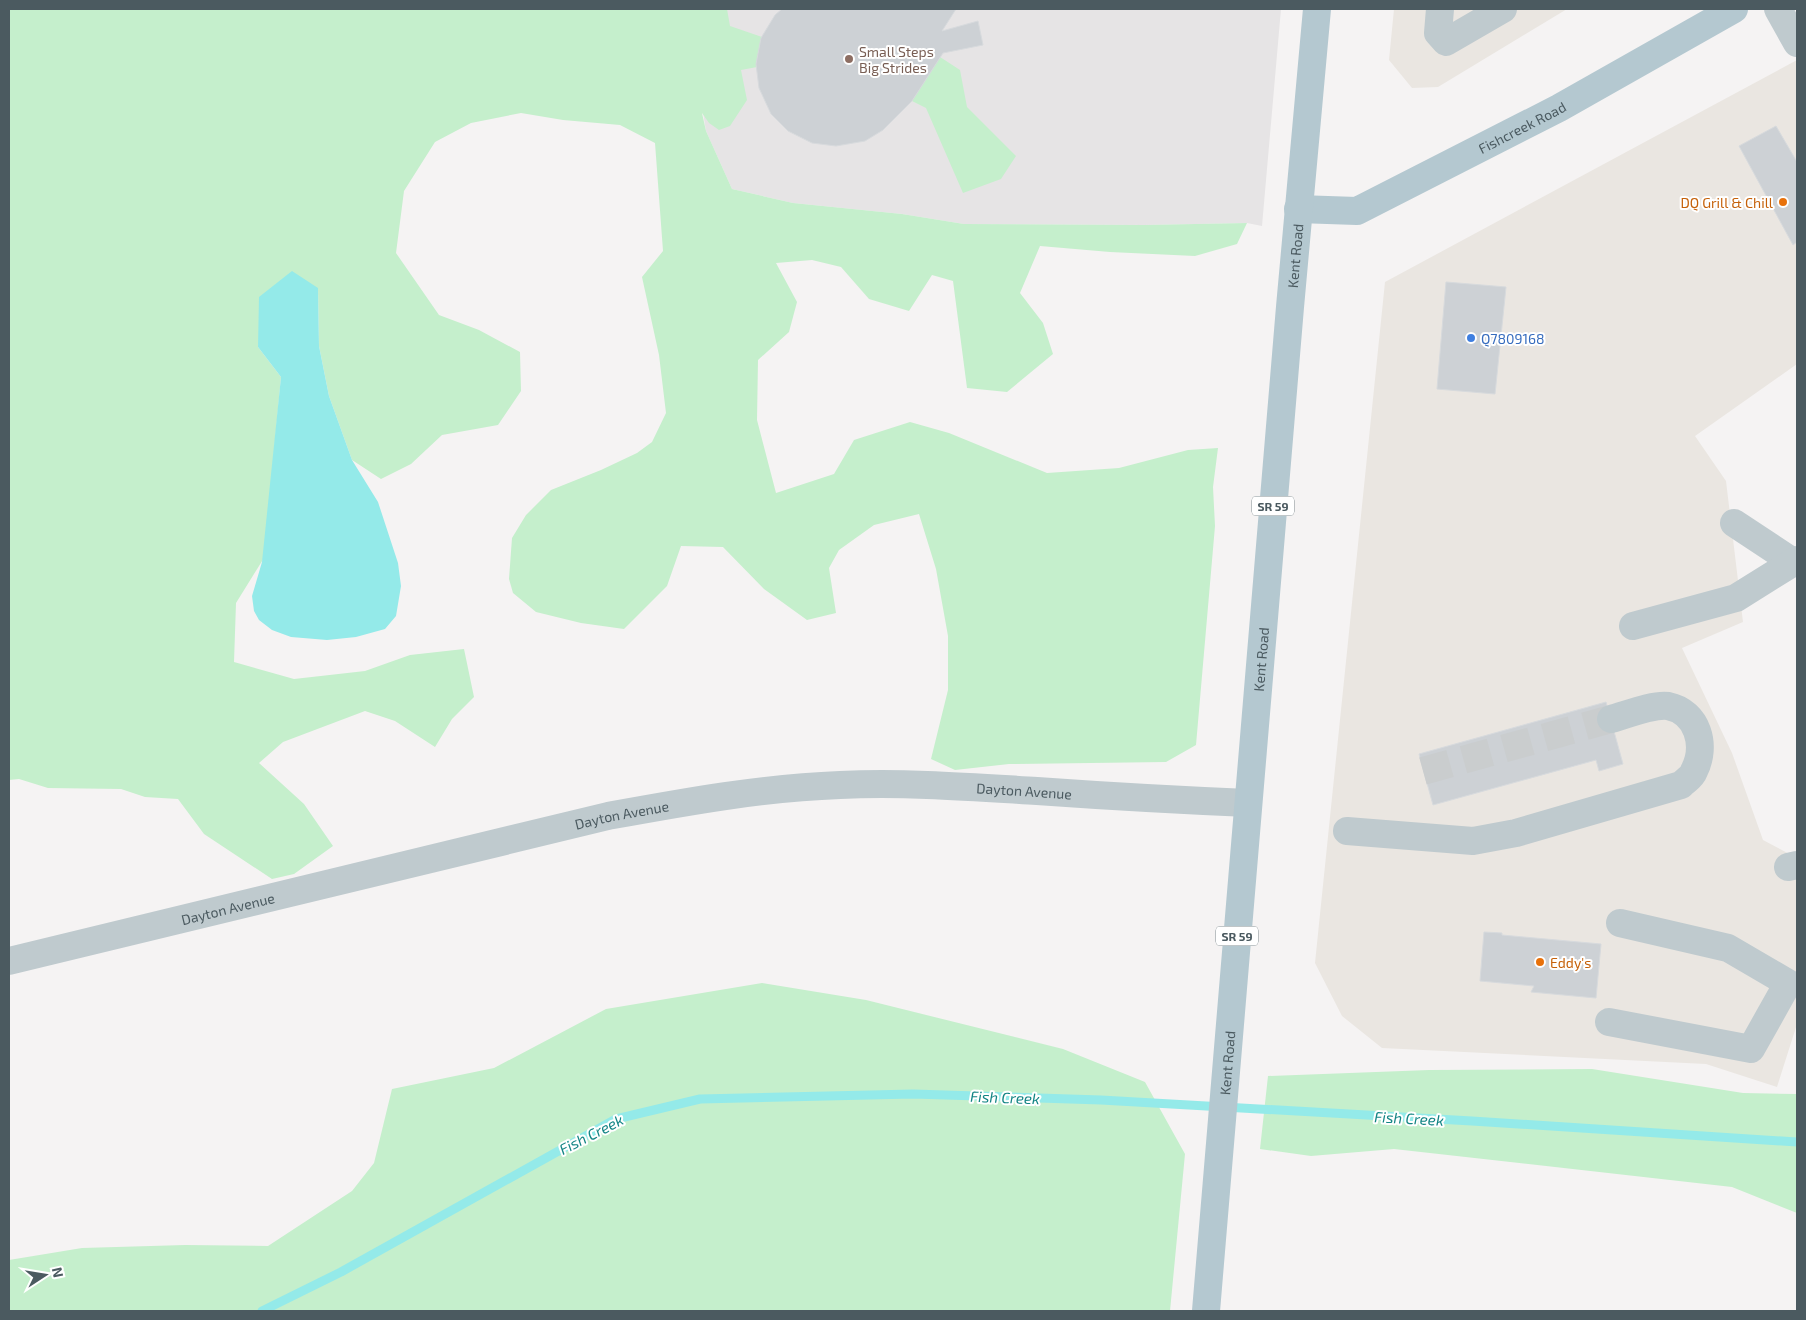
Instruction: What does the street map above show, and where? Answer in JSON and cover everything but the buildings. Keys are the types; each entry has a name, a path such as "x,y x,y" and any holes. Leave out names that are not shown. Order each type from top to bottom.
{"main road":[{"name":"Kent Road","path":"1206,1311 1298,209 1317,9"},
{"name":"Fishcreek Road","path":"1298,209 1357,211 1559,108 1733,9"}],"street":[{"path":"1440,9 1438,33 1446,42 1503,9"},
{"path":"1778,9 1797,43"},
{"path":"1632,626 1736,598 1795,561 1734,523"},
{"path":"1347,831 1473,841 1516,833 1681,785 1694,773 1701,754 1699,735 1693,721 1682,711 1660,706 1611,719"},
{"name":"Dayton Avenue","path":"9,962 592,820 687,801 738,794 840,784 949,785 1248,803"},
{"path":"1609,1022 1751,1049 1788,983 1728,948 1620,922"}],"shaded area":[{"path":"686,9 1281,9 1262,226 1247,223 1144,225 964,224 902,214 793,203 732,189 706,131"},
{"path":"1394,9 1567,9 1438,87 1412,88 1389,60"},
{"path":"1797,60 1797,364 1695,436 1726,481 1743,622 1682,648 1732,753 1763,840 1797,858 1797,1024 1777,1087 1706,1064 1382,1048 1342,1016 1315,963 1385,282"}],"green space":[{"path":"9,9 727,9 730,26 762,37 757,67 741,70 747,100 730,126 719,130 709,123 702,113 706,131 732,189 793,203 902,214 964,224 1144,225 1247,223 1237,244 1195,256 1040,246 1020,293 1043,323 1053,354 1007,392 967,388 953,281 932,275 909,311 869,299 841,267 812,260 776,263 797,302 789,332 758,360 757,420 776,493 834,474 854,440 910,422 949,433 1047,473 1119,468 1188,450 1218,448 1213,487 1215,526 1196,745 1166,762 1009,764 955,770 931,759 948,690 948,636 936,569 919,514 874,525 839,550 829,568 836,613 807,620 764,589 723,547 681,546 667,586 624,629 581,623 536,612 513,593 509,579 512,538 526,515 551,490 637,453 652,442 666,413 659,355 642,277 663,251 655,143 620,125 563,120 521,113 471,123 435,142 404,191 396,253 439,315 479,330 520,352 521,391 498,425 442,435 411,464 381,479 352,460 329,396 319,346 318,288 258,347 281,377 264,558 236,603 234,662 294,679 365,671 410,655 464,649 474,697 452,719 435,747 395,721 365,711 283,742 259,763 304,804 333,846 294,874 272,879 204,834 178,799 145,797 121,789 48,788 19,779 9,780"},
{"path":"940,57 960,70 967,107 1016,156 1001,179 963,193 926,108 912,101"},
{"path":"762,983 866,1000 1063,1049 1145,1082 1185,1154 1170,1311 9,1311 9,1260 82,1248 185,1245 268,1246 352,1191 374,1163 392,1089 494,1068 606,1009"},
{"path":"1592,1069 1743,1093 1797,1094 1797,1213 1732,1187 1394,1149 1311,1156 1260,1149 1268,1076 1429,1070"}],"water":[{"path":"292,271 318,288 319,346 329,396 352,460 378,502 398,563 401,586 396,616 385,629 356,637 327,640 291,637 272,630 259,620 254,611 252,596 262,562 281,377 258,347 259,297"}],"waterway":[{"name":"Fish Creek","path":"262,1311 341,1272 616,1119 700,1099 913,1094 1101,1100 1797,1142"}],"tunnel":[{"path":"1423,771 1611,719"}],"place":[{"name":"Small Steps Big Strides","path":"849,59"},
{"name":"DQ Grill & Chill","path":"1783,202"},
{"name":"Q7809168","path":"1471,338"},
{"name":"Eddy's","path":"1540,962"}]}
